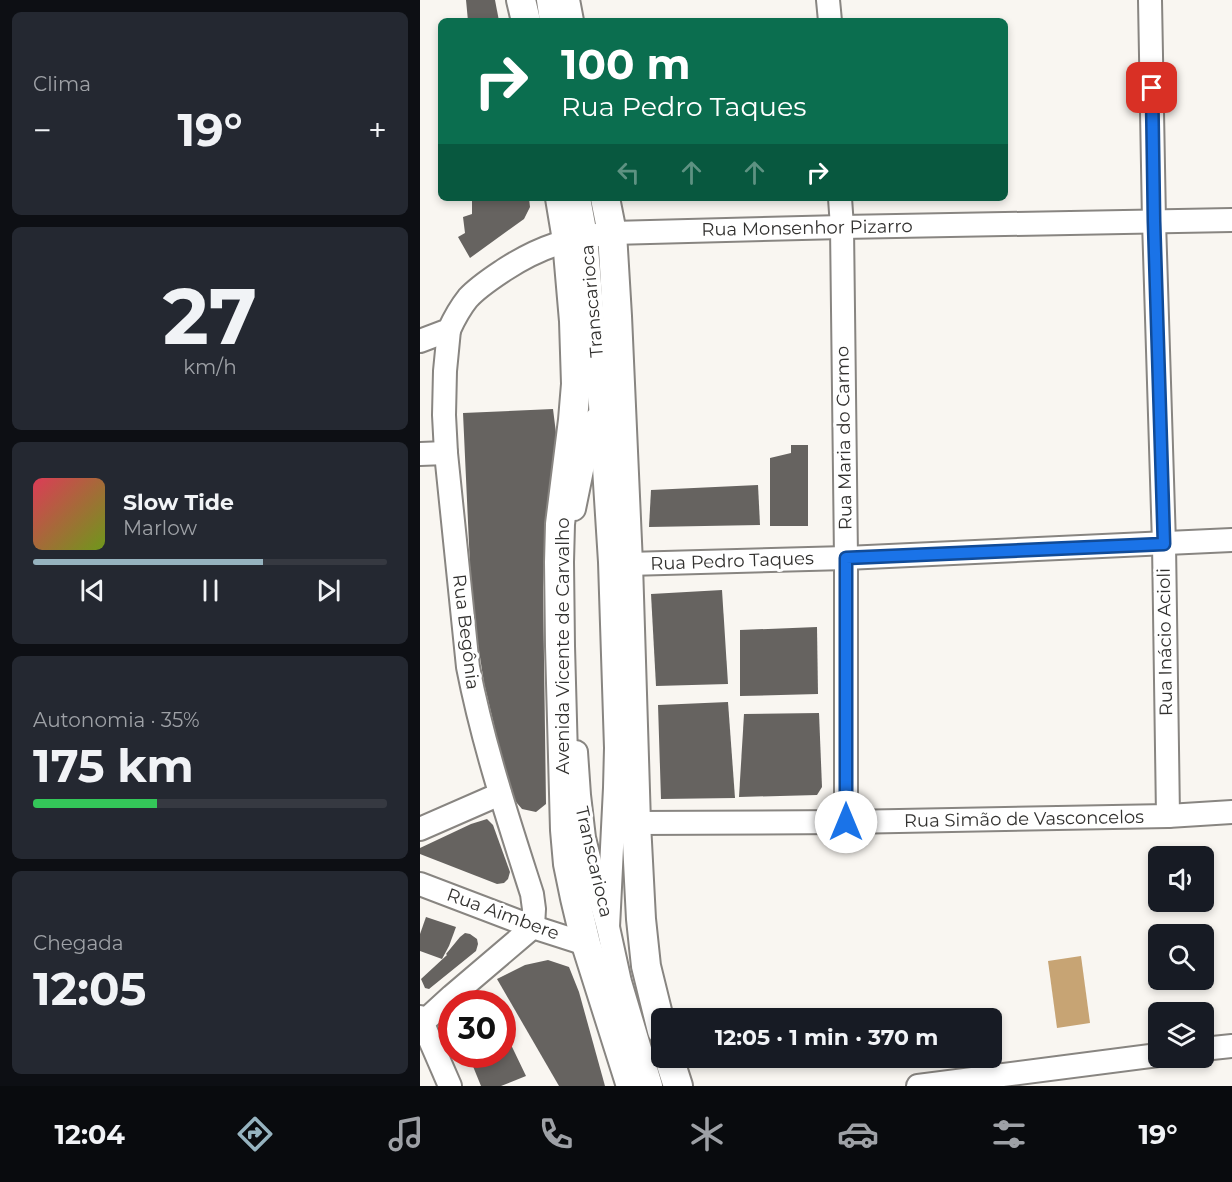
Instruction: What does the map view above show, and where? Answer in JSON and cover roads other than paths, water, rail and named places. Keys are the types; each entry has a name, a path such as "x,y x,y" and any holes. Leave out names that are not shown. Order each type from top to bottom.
{"main road":[{"path":"521,0 524,18"},
{"path":"565,0 568,18"},
{"name":"Avenida Vicente de Carvalho","path":"562,201 588,237 628,564 641,919 646,966 656,1008"},
{"name":"Avenida Vicente de Carvalho","path":"604,201 588,237 574,321 576,384 560,524 564,807 568,864 575,898 598,936 631,1086"},
{"path":"672,1068 678,1086"}],"street":[{"path":"548,0 551,18"},
{"path":"828,0 830,18"},
{"name":"Rua Inácio Acioli","path":"1150,0 1164,544 1168,816"},
{"name":"Transcarioca","path":"580,201 588,237 600,404 610,562 616,748 615,799 598,936"},
{"name":"Rua Maria do Carmo","path":"840,201 846,558 846,822"},
{"name":"Rua Monsenhor Pizarro","path":"449,330 469,297 492,277 534,252 588,237 842,227 1232,220"},
{"path":"420,342 449,330"},
{"name":"Rua Begônia","path":"449,330 445,371 446,453 468,667 500,794 532,894 533,927"},
{"name":"Transcarioca","path":"600,404 589,439 575,504 570,562 571,683 579,795 584,838 592,870 598,936 620,982 651,1086"},
{"path":"420,454 446,453"},
{"name":"Rua Pedro Taques","path":"628,564 846,558 1232,540"},
{"path":"420,829 500,794"},
{"name":"Rua Simão de Vasconcelos","path":"636,823 846,822 1168,816 1232,812"},
{"name":"Rua Aimbere","path":"420,884 533,927 598,936"},
{"path":"450,1086 421,1022 533,927"},
{"path":"1214,1048 1232,1046"},
{"path":"918,1086 1148,1056"}]}
